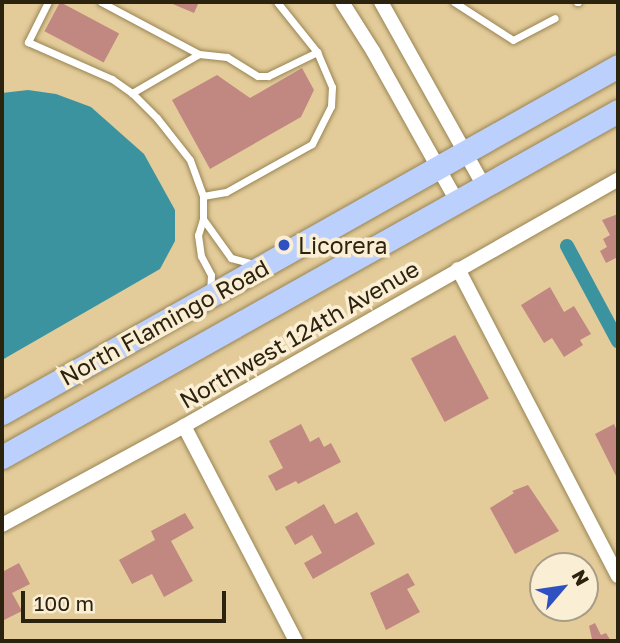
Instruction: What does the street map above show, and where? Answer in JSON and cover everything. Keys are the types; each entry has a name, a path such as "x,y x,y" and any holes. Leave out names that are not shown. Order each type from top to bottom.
{"highway":[{"name":"North Flamingo Road","path":"2,413 618,66"},
{"name":"North Flamingo Road","path":"2,457 618,111"}],"street":[{"path":"342,2 457,201"},
{"path":"381,2 484,186"},
{"name":"Northwest 124th Avenue","path":"2,525 184,426 618,179"},
{"path":"458,269 618,576"},
{"path":"184,426 296,641"}],"lane":[{"path":"48,2 28,41 112,79 132,93 157,118 190,160 204,196 203,219 198,235 201,256 211,275 210,296"},
{"path":"102,2 199,54 227,57 258,76 268,76 317,52"},
{"path":"204,196 226,192 312,144 331,106 332,88 317,52 277,2"},
{"path":"454,2 513,40 555,18"},
{"path":"132,93 199,54"},
{"path":"203,219 231,258 248,264 268,263"}],"water":[{"path":"28,90 56,94 91,107 144,154 175,210 175,241 160,269 2,360 2,93"}],"building":[{"path":"60,2 119,33 104,63 45,31"},
{"path":"168,2 199,2 194,13"},
{"path":"302,68 314,90 301,117 210,169 172,100 217,75 250,98"},
{"path":"618,214 618,257 606,263 600,251 607,247 603,239 610,235 602,220"},
{"path":"550,287 564,312 574,306 591,334 580,340 583,345 564,357 552,338 544,343 521,305"},
{"path":"455,335 489,399 445,422 411,358"},
{"path":"301,424 310,442 319,437 324,447 331,443 341,462 298,484 296,481 276,491 268,476 283,468 269,441"},
{"path":"614,424 618,433 618,480 595,434"},
{"path":"528,485 559,531 515,554 490,508 514,493 512,491"},
{"path":"324,504 335,524 357,512 375,544 313,579 304,563 322,553 312,535 295,545 285,527"},
{"path":"185,513 194,528 171,541 193,581 164,597 152,574 132,584 119,560 155,540 151,531"},
{"path":"19,563 30,584 12,593 22,611 2,621 2,572"},
{"path":"408,573 415,585 407,589 420,612 386,630 370,593"},
{"path":"595,623 601,635 606,633 611,641 589,641 592,639 589,626"}],"waterway":[{"path":"567,246 618,341"}],"place":[{"name":"Licorera","path":"284,245"}]}
